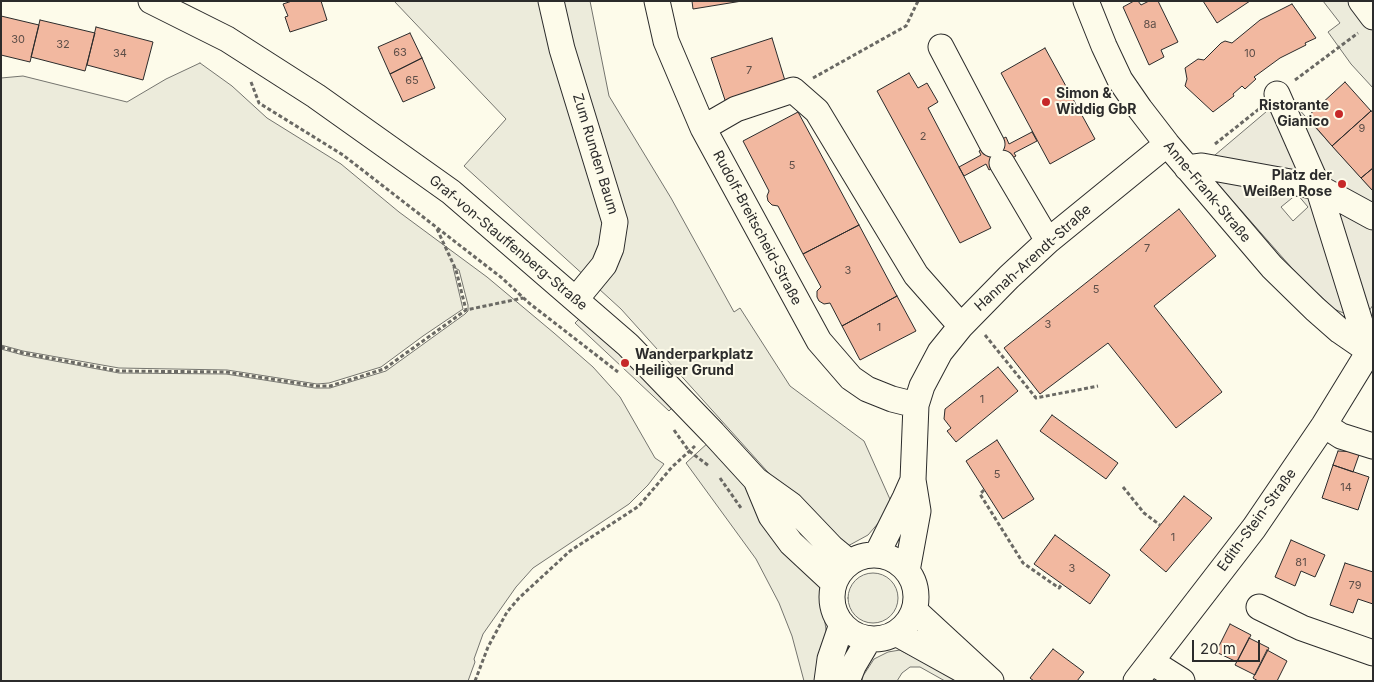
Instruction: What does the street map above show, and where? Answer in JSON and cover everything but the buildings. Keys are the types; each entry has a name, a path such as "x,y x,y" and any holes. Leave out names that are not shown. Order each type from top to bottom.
{"street":[{"name":"Graf-von-Stauffenberg-Straße","path":"151,1 227,39 316,96 451,192 576,299 647,364 756,480 791,505 832,548 849,562"},
{"name":"Zum Runden Baum","path":"551,1 562,49 615,222 611,248 604,264 576,299"},
{"name":"Rudolf-Breitscheid-Straße","path":"657,1 666,41 703,128 819,341 850,378 866,389 916,406"},
{"name":"Anne-Frank-Straße","path":"1087,1 1104,46 1120,80 1186,168 1272,267 1315,309 1340,331 1371,348"},
{"path":"1361,1 1373,17"},
{"path":"941,46 997,153 1048,241"},
{"path":"703,128 736,109 793,90 817,111 916,275 965,321"},
{"path":"1276,94 1318,187 1371,348"},
{"name":"Hannah-Arendt-Straße","path":"907,570 918,511 913,480 916,406 922,386 940,352 986,299 1048,241 1167,144"},
{"path":"1186,168 1202,166 1318,187 1373,217"},
{"name":"Edith-Stein-Straße","path":"1136,681 1254,528 1324,425 1371,348"},
{"path":"1324,425 1341,436 1373,446"},
{"name":"Graf-von-Stauffenberg-Straße","path":"756,480 771,516 791,542 834,583"},
{"name":"Hannah-Arendt-Straße","path":"877,554 913,480"},
{"path":"877,554 894,559 907,570 914,582 916,596 914,610 907,622 896,633 884,638 869,639 850,631 842,624 832,604 832,594 834,583 840,572 849,562 857,558 877,554"},
{"path":"1259,607 1302,628 1373,653"},
{"path":"914,610 991,681"},
{"path":"827,681 830,659 842,624"},
{"path":"896,633 982,681"},
{"path":"847,681 853,666 869,639"},
{"path":"1152,662 1182,681"}],"path":[{"path":"793,90 906,26 918,1"},
{"path":"238,47 259,103 343,155 622,374"},
{"path":"436,228 456,270 466,310"},
{"path":"1,347 119,371 226,372 316,386 330,386 384,369 466,310 523,298"},
{"path":"965,321 1036,398 1098,386"},
{"path":"1017,376 1022,372"},
{"path":"476,681 488,647 507,612 519,598 570,551 638,506 672,467 689,451 674,429"},
{"path":"1123,488 1144,513 1160,525"},
{"path":"984,490 980,494 1023,562 1059,588 1062,584"}],"shaded area":[{"path":"394,1 590,1 609,96 671,198 734,312 740,308 790,386 864,441 893,506 868,535 846,547 829,540 621,309 464,166 506,119"},
{"path":"1323,1 1352,1 1373,28 1373,88 1351,64 1328,32 1340,23"},
{"path":"200,63 232,86 267,118 341,164 399,212 487,277 554,333 593,367 620,397 655,458 664,464 648,485 629,504 533,568 516,587 483,634 468,681 1,681 1,349 119,373 226,374 315,388 330,388 386,371 468,311 459,270 453,267 463,309 381,367 329,383 317,384 227,370 119,368 23,351 1,345 1,78 23,76 127,102 166,79"},
{"name":"Platz der Weißen Rose","path":"1286,95 1373,191 1373,305 1369,311 1348,315 1334,309 1298,275 1202,166","holes":["1297,194 1308,207 1293,221 1281,207"]},
{"name":"Wanderparkplatz Heiliger Grund","path":"582,316 676,404 669,411 575,323"},
{"path":"710,441 734,469 820,587 828,644 818,681 804,681 792,636 779,603 756,559 686,463"},
{"path":"868,573 878,573 891,580 898,593 898,603 891,616 878,623 868,623 859,619 852,612 848,603 848,593 852,584 859,577"},
{"path":"900,650 960,681 945,681 920,667 910,667 902,673 897,681 862,681 863,676 874,659 888,652"}],"place":[{"name":"Simon & Widdig GbR","path":"1046,102"},
{"name":"Ristorante Gianico","path":"1339,114"},
{"name":"Platz der Weißen Rose","path":"1342,184"},
{"name":"Wanderparkplatz Heiliger Grund","path":"625,363"}]}
